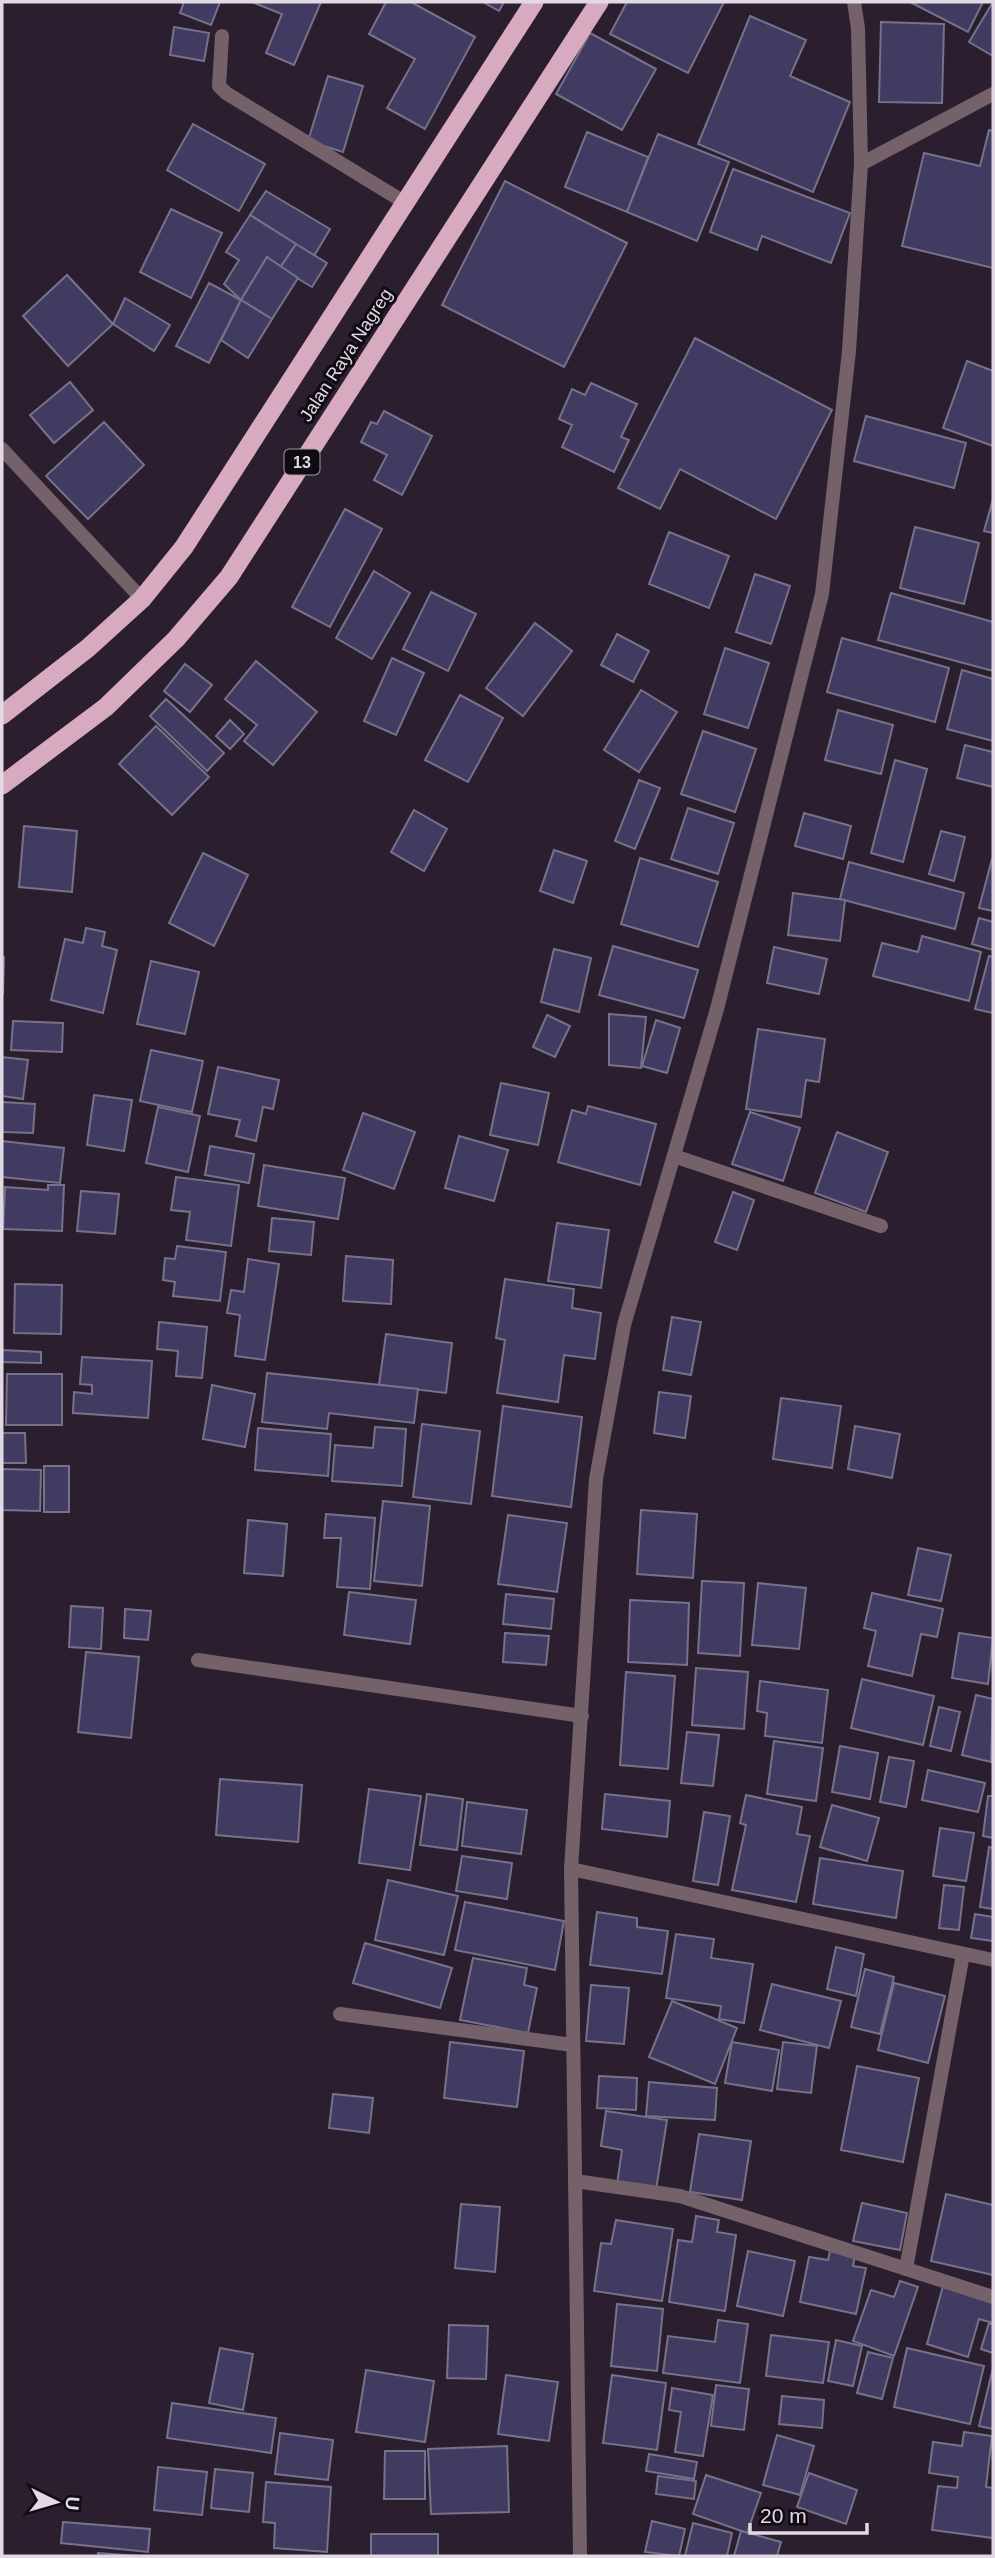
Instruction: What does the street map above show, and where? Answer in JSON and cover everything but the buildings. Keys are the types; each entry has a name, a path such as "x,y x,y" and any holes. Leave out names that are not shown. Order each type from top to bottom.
{"highway":[{"name":"Jalan Raya Nagreg","path":"2,715 88,648 142,598 184,547 534,2"},
{"name":"Jalan Raya Nagreg","path":"2,785 106,707 176,639 229,577 599,2"}],"street":[{"path":"580,2556 572,1869 596,1479 624,1325 720,996 822,594 849,351 861,164 858,28 854,2"},
{"path":"222,36 219,86 226,93 404,202"},
{"path":"861,164 993,94"},
{"path":"2,449 142,598"},
{"path":"674,1156 881,1226"},
{"path":"198,1660 582,1716"},
{"path":"572,1869 993,1960"},
{"path":"906,2269 963,1954"},
{"path":"340,2014 573,2045"},
{"path":"575,2181 680,2196 993,2297"}]}
